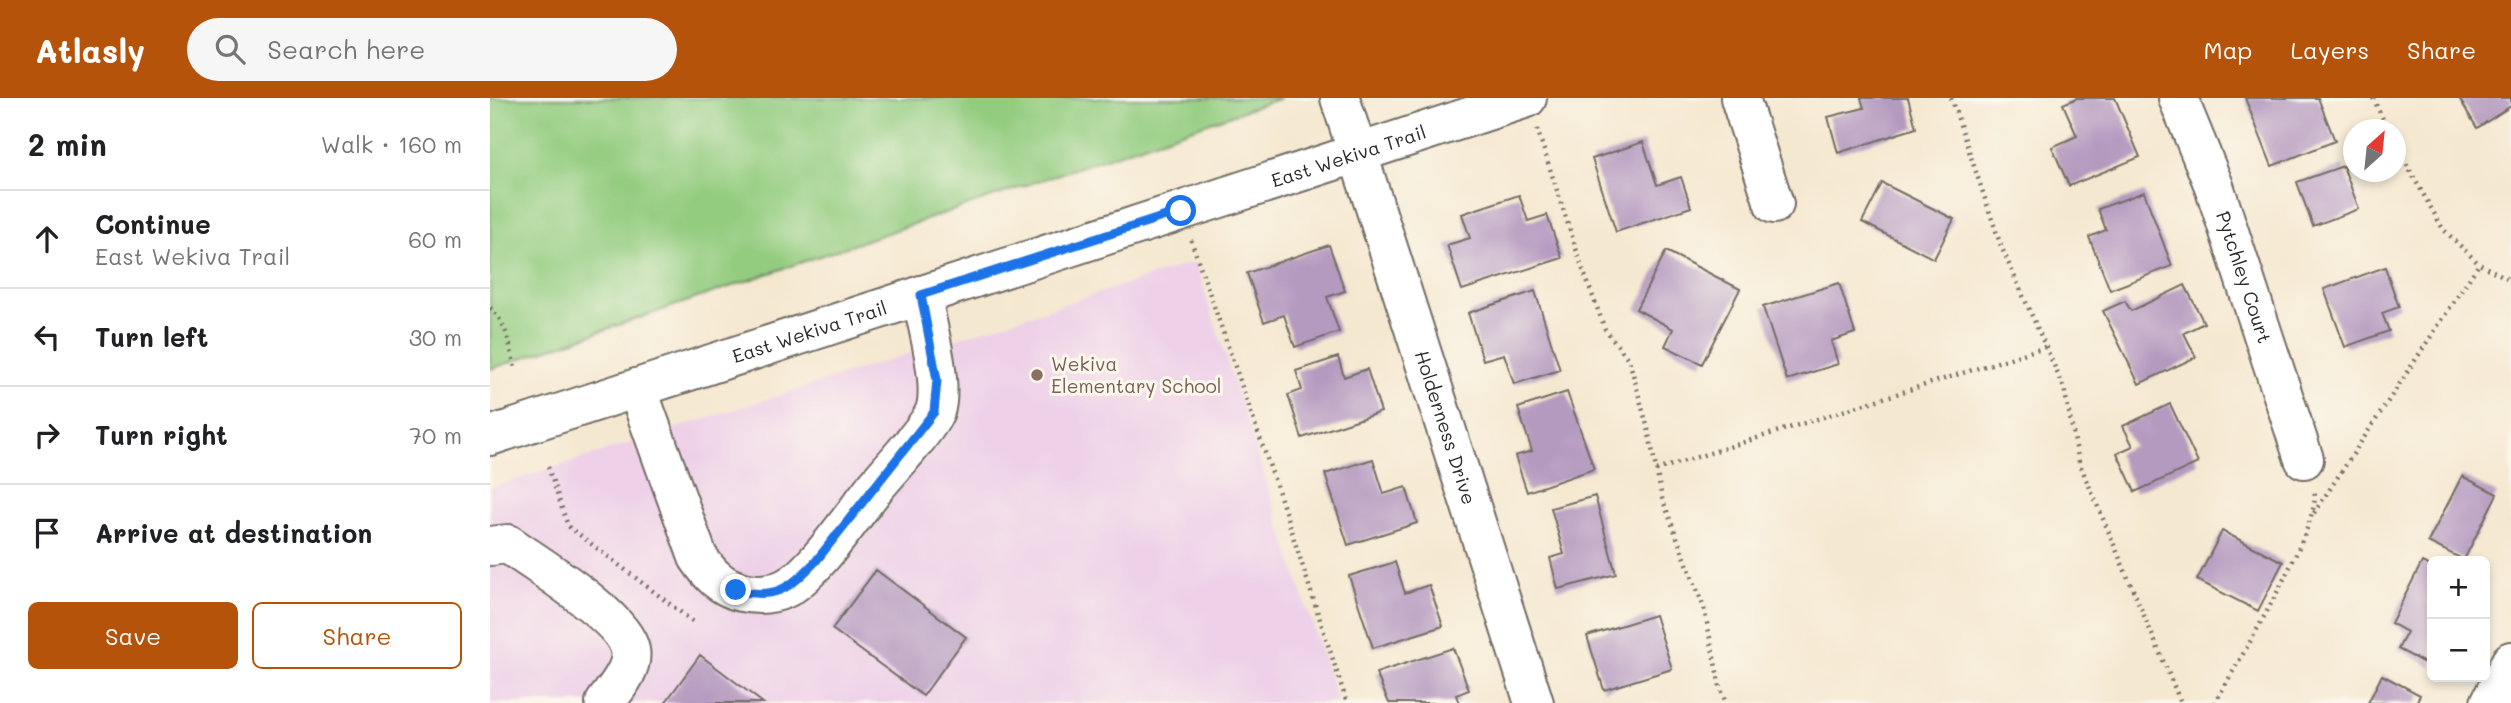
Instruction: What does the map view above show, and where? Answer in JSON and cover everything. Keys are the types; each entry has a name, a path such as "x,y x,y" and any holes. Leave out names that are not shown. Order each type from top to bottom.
{"street":[{"name":"Holderness Drive","path":"1340,98 1534,703"},
{"path":"1740,98 1774,204"},
{"name":"Pytchley Court","path":"2178,98 2214,186 2304,459"},
{"name":"East Wekiva Trail","path":"490,436 1357,153 1532,111"},
{"path":"637,388 698,557 708,572 721,583 753,594 770,594 786,589 816,561 934,412 937,380 921,295"},
{"path":"490,546 508,544 598,609 620,629 630,650 628,668 605,703"},
{"path":"2490,703 2511,661"}],"path":[{"path":"1951,98 2001,246 2064,388 2079,462 2181,703"},
{"path":"2373,98 2383,119"},
{"path":"1532,111 1582,267 1605,329 1629,360 1648,429 1662,498 1704,608 1720,687 1726,703"},
{"path":"2406,164 2443,229 2479,264 2511,280"},
{"path":"1181,211 1279,493 1347,703"},
{"path":"2215,703 2286,576 2314,513 2479,264"},
{"path":"490,308 500,319 515,368"},
{"path":"1656,470 2045,347"},
{"path":"2304,459 2316,496 2314,513"},
{"path":"548,467 568,526 696,624"}],"shaded area":[{"name":"Wekiva Elementary School","path":"1195,262 1338,703 490,703 490,488"}],"green space":[{"path":"490,98 1281,98 490,369"}],"building":[{"path":"1861,98 1908,98 1916,128 1838,153 1828,117 1864,108"},
{"path":"2077,98 2115,98 2140,157 2069,186 2052,147 2077,136 2063,104"},
{"path":"2245,98 2318,98 2335,141 2272,166"},
{"path":"2459,98 2511,98 2511,106 2477,128"},
{"path":"1643,142 1657,185 1681,177 1691,207 1616,232 1592,159"},
{"path":"2343,166 2343,182 2349,182 2359,209 2313,226 2297,182"},
{"path":"1882,183 1954,219 1934,259 1862,222"},
{"path":"2144,192 2172,266 2110,290 2089,237 2106,230 2098,209"},
{"path":"1519,195 1528,221 1547,215 1562,258 1462,290 1447,245 1470,238 1462,214"},
{"path":"1329,245 1345,291 1327,297 1339,332 1295,347 1284,315 1264,322 1247,273"},
{"path":"1666,251 1740,289 1702,364 1665,346 1673,329 1636,309"},
{"path":"2385,267 2399,307 2382,313 2389,331 2345,347 2324,289"},
{"path":"1839,283 1855,333 1831,341 1838,364 1787,380 1763,307"},
{"path":"2185,285 2204,323 2184,333 2196,357 2139,384 2103,311 2125,301 2131,311"},
{"path":"1535,291 1560,370 1514,384 1504,354 1483,360 1468,313"},
{"path":"1338,357 1344,377 1367,369 1381,412 1302,438 1288,395 1302,390 1296,371"},
{"path":"1567,392 1594,469 1527,492 1515,456 1532,451 1518,408"},
{"path":"2170,404 2198,463 2135,492 2117,453 2133,446 2123,426"},
{"path":"1373,459 1384,494 1406,487 1417,523 1348,545 1325,474"},
{"path":"2462,476 2497,494 2466,556 2456,556 2428,542"},
{"path":"1595,496 1616,574 1558,589 1550,558 1564,554 1551,508"},
{"path":"2222,531 2283,562 2258,611 2197,580"},
{"path":"1395,562 1405,593 1429,585 1443,626 1373,648 1349,576"},
{"path":"2422,562 2427,564 2427,664 2398,649 2407,632 2391,623"},
{"path":"876,570 966,637 923,696 832,629"},
{"path":"1655,615 1672,669 1604,690 1587,636"},
{"path":"1453,648 1469,690 1456,695 1459,703 1389,703 1376,673"},
{"path":"700,655 763,703 665,703"},
{"path":"2382,675 2420,695 2416,703 2368,703"}],"place":[{"name":"Wekiva Elementary School","path":"1037,375"}],"route":[{"path":"736,590 770,594 786,589 799,579 934,412 937,380 921,295 1181,211"}]}
